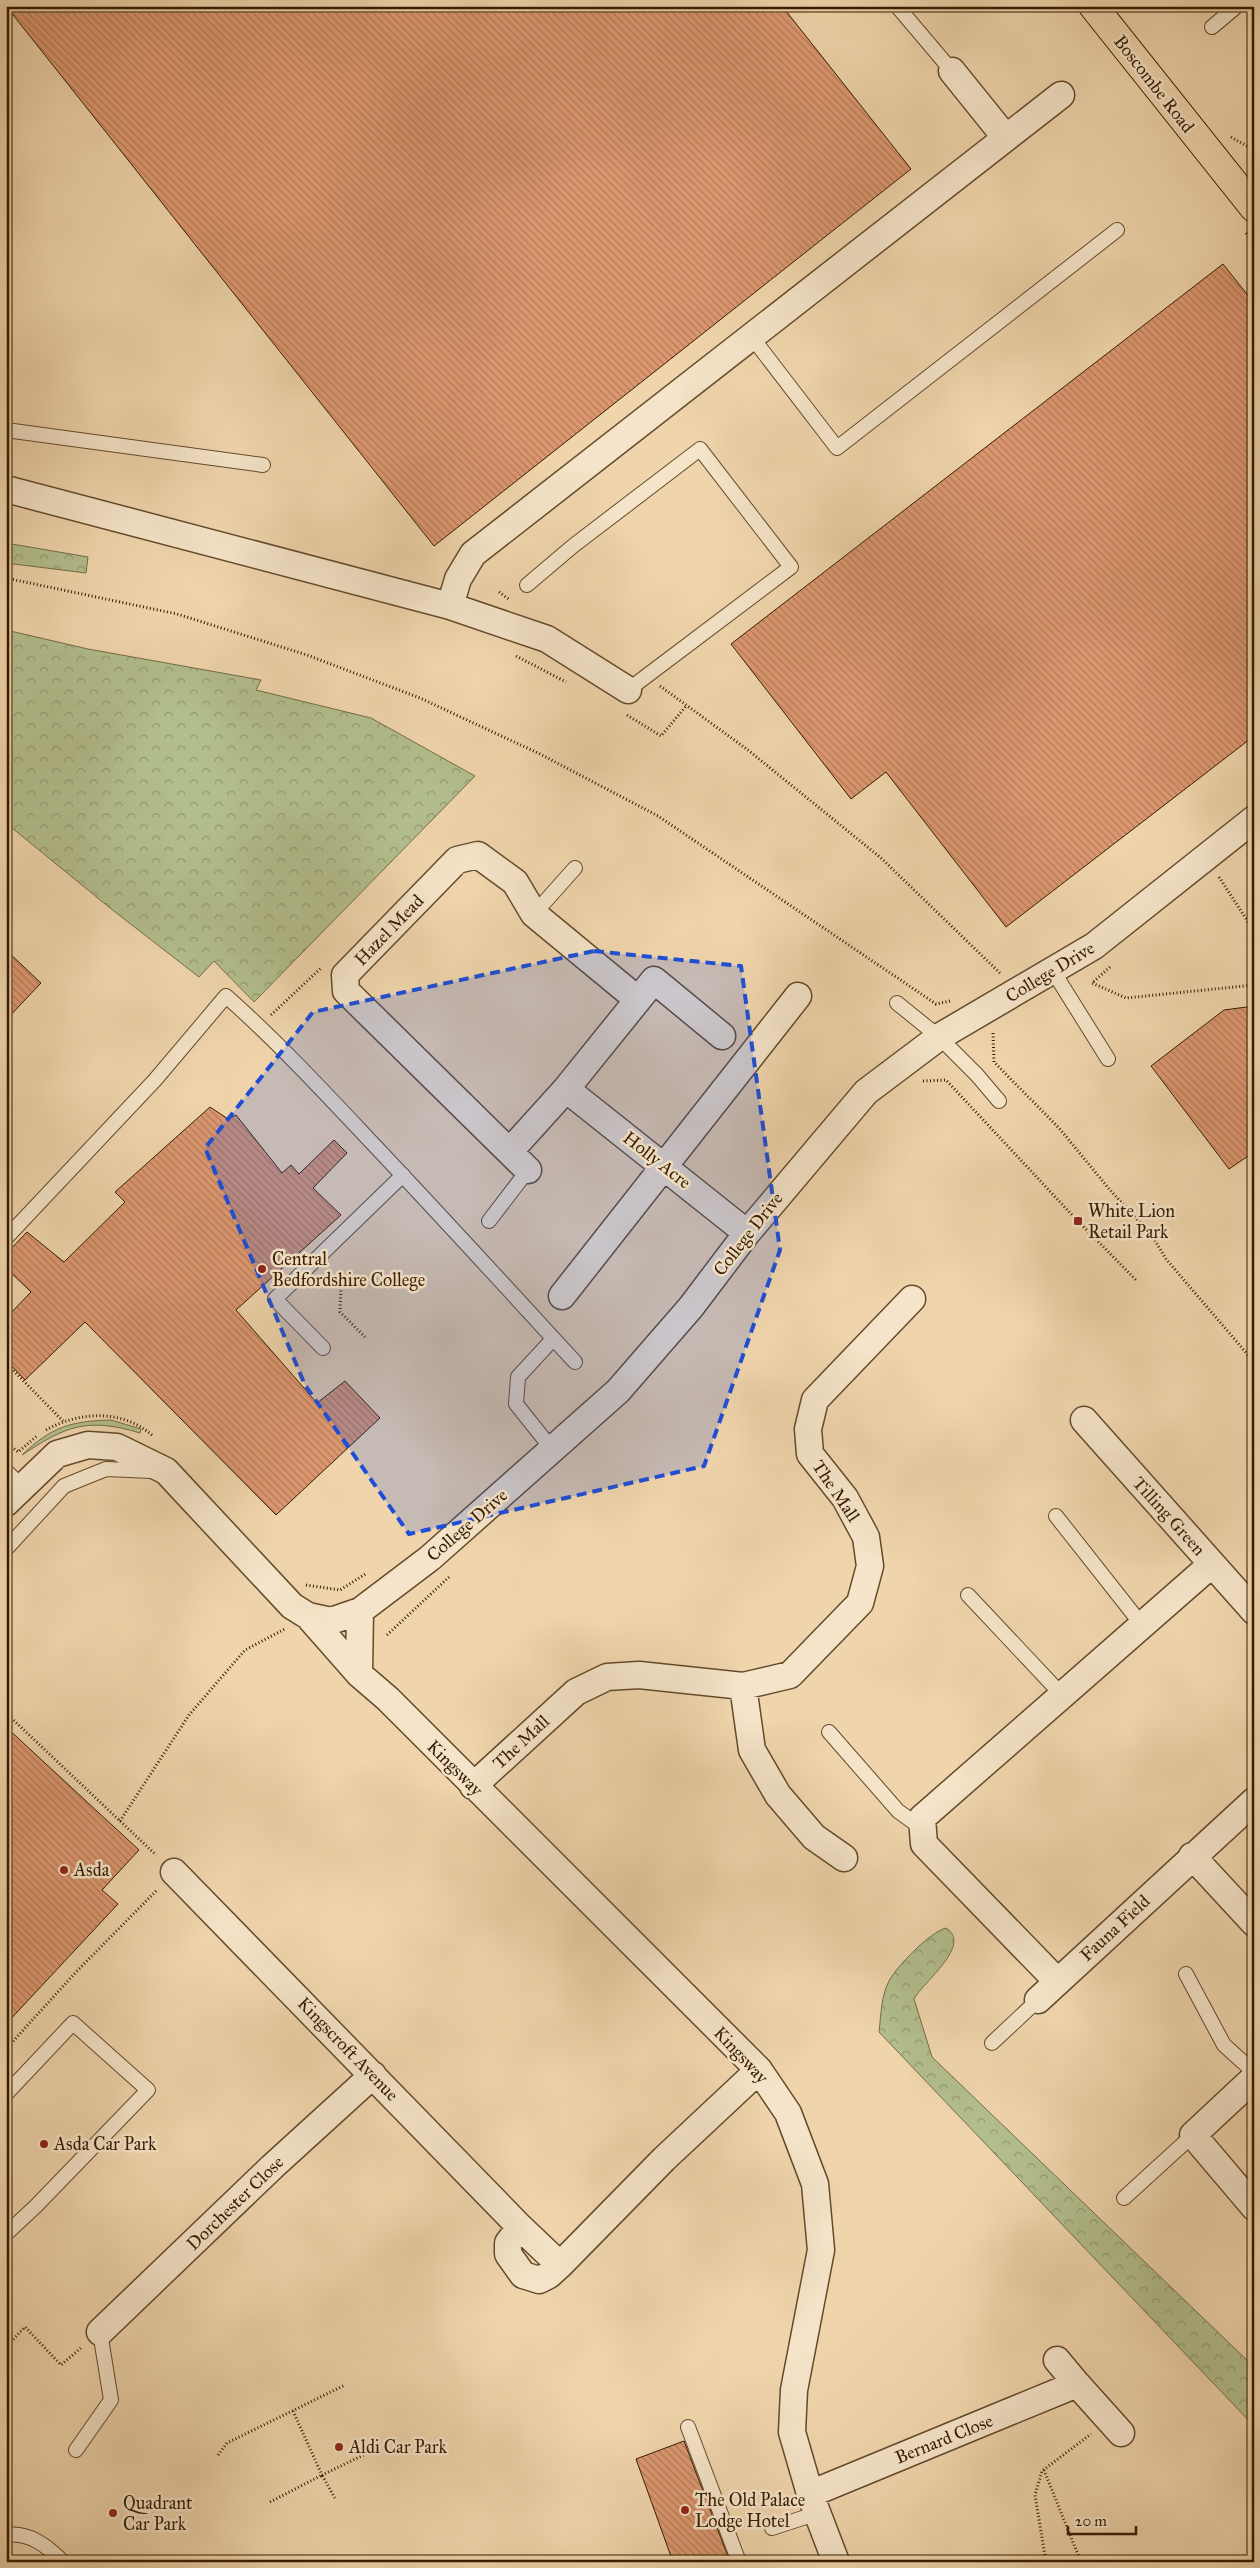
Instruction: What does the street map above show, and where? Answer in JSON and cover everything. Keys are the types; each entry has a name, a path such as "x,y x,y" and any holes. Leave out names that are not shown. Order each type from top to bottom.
{"main road":[{"name":"Boscombe Road","path":"1093,6 1196,138 1254,208"},
{"name":"Boscombe Road","path":"1196,138 1254,180"}],"street":[{"path":"952,71 1006,138"},
{"path":"450,606 458,579 473,554 1061,95"},
{"path":"6,489 450,606 547,639 628,690"},
{"name":"College Drive","path":"166,1471 292,1606 300,1621 331,1621 360,1611 430,1558 618,1391 691,1307 747,1233 866,1092 939,1037 1094,946 1254,819"},
{"name":"Hazel Mead","path":"528,1170 346,991 345,975 457,860 478,855 515,882 534,914 637,999"},
{"path":"510,1151 566,1089 654,980 722,1036"},
{"path":"562,1296 798,996"},
{"name":"Holly Acre","path":"566,1089 664,1165 747,1233"},
{"name":"The Mall","path":"473,1786 576,1692 607,1677 639,1675 743,1686 790,1675 860,1603 870,1566 866,1537 845,1498 810,1454 808,1429 815,1400 912,1299"},
{"name":"Tilling Green","path":"1084,1420 1254,1610"},
{"path":"11,1487 57,1454 88,1445 117,1447 166,1471"},
{"path":"1058,1982 924,1844 922,1818 1212,1564"},
{"path":"359,1674 360,1611"},
{"name":"Kingsway","path":"300,1621 388,1699 759,2070 788,2113 815,2184 821,2250 794,2390 792,2432 814,2503 836,2562"},
{"path":"743,1686 752,1750 778,1795 814,1838 844,1858"},
{"path":"1254,1801 1192,1856 1254,1923"},
{"name":"Fauna Field","path":"1038,2000 1192,1856"},
{"name":"Kingscroft Avenue","path":"174,1872 520,2227 560,2265 664,2159 759,2070"},
{"name":"Dorchester Close","path":"100,2332 272,2167 373,2075"},
{"path":"1254,2078 1193,2135 1254,2207"},
{"path":"1057,2360 1116,2427"},
{"name":"Bernard Close","path":"814,2503 1077,2384"}],"lane":[{"path":"897,6 952,71"},
{"path":"1212,28 1237,6"},
{"path":"751,336 837,448 1117,230"},
{"path":"6,430 263,465"},
{"path":"527,585 572,546 700,449 790,567 628,690"},
{"path":"534,914 575,868"},
{"path":"1053,970 1108,1059"},
{"path":"6,1238 155,1080 226,996 260,1026 403,1175 574,1362"},
{"path":"897,1003 939,1037 977,1075 999,1101"},
{"path":"489,1221 528,1170"},
{"path":"323,1348 276,1299 403,1175"},
{"path":"552,1449 516,1404 518,1377 553,1339"},
{"path":"6,1549 64,1486 106,1469 166,1471"},
{"path":"1056,1516 1142,1625"},
{"path":"968,1596 1062,1695"},
{"path":"829,1732 898,1811 923,1829"},
{"path":"1186,1974 1224,2044 1254,2072"},
{"path":"992,2044 1038,2000"},
{"path":"6,2094 73,2023 148,2090 6,2234"},
{"path":"1124,2198 1193,2135"},
{"path":"76,2450 111,2400 100,2332"},
{"path":"688,2427 739,2562"},
{"path":"772,2528 814,2503"},
{"path":"6,2535 18,2534 41,2542 63,2562"}],"path":[{"path":"6,578 177,614 307,655 420,698 540,754 658,816 936,1004"},
{"path":"683,702 748,750 881,858 1003,976 995,981"},
{"path":"1216,872 1254,931"},
{"path":"260,1026 322,967 345,975"},
{"path":"1092,983 1126,998 1254,985"},
{"path":"993,1033 994,1062 1059,1128 1110,1190 1151,1234 1166,1259 1254,1362"},
{"path":"955,1092 1136,1280"},
{"path":"341,1287 340,1312 365,1337"},
{"path":"6,1363 63,1421"},
{"path":"6,1442 18,1452 41,1433 63,1421 92,1415 124,1418 143,1427 157,1440"},
{"path":"300,1579 307,1585 340,1590 371,1570"},
{"path":"387,1635 451,1575"},
{"path":"120,1821 189,1715 245,1650 300,1621"},
{"path":"6,1712 174,1872 76,1972 6,2049"},
{"path":"6,2347 25,2327 61,2365 100,2332"},
{"path":"218,2455 227,2443 345,2385"},
{"path":"293,2411 322,2475 336,2500"},
{"path":"1046,2562 1034,2495 1044,2470 1116,2427"},
{"path":"270,2502 376,2449"},
{"path":"1044,2470 1081,2562"}],"highlighted area":[{"path":"594,951 741,966 780,1250 704,1466 409,1534 305,1385 205,1148 313,1012"}],"green space":[{"path":"6,543 88,557 86,573 6,563"},
{"path":"6,630 88,649 261,680 256,690 371,718 475,776 254,1002 214,961 199,977 110,908 6,823"},
{"path":"111,1420 141,1429 140,1433 105,1426 91,1425 78,1427 52,1437 22,1455 43,1438 62,1427 84,1422"},
{"path":"946,1928 953,1935 954,1944 950,1953 944,1964 914,1999 932,2057 1254,2367 1254,2426 879,2032 884,1993 889,1981 906,1959 923,1943"}],"building":[{"path":"6,6 782,6 911,169 434,546"},
{"path":"1223,264 1254,303 1254,736 1006,927 886,772 851,799 731,644"},
{"path":"6,950 41,983 6,1020"},
{"path":"1254,1006 1254,1152 1229,1169 1151,1066 1224,1010"},
{"path":"210,1107 228,1119 236,1115 282,1173 291,1165 299,1174 334,1140 347,1153 313,1188 341,1215 236,1310 317,1403 345,1381 380,1418 276,1515 85,1322 25,1380 6,1360 6,1318 31,1292 6,1268 6,1254 27,1232 64,1262 125,1202 115,1192"},
{"name":"Asda","path":"6,1727 139,1850 102,1890 118,1904 6,2024"},
{"name":"The Old Palace Lodge Hotel","path":"684,2441 730,2562 673,2562 636,2459"}],"place":[{"name":"White Lion Retail Park","path":"1078,1221"},
{"name":"Central Bedfordshire College","path":"262,1269"},
{"name":"Asda","path":"64,1870"},
{"name":"Asda Car Park","path":"44,2144"},
{"name":"Aldi Car Park","path":"339,2447"},
{"name":"The Old Palace Lodge Hotel","path":"685,2510"},
{"name":"Quadrant Car Park","path":"113,2513"}]}
